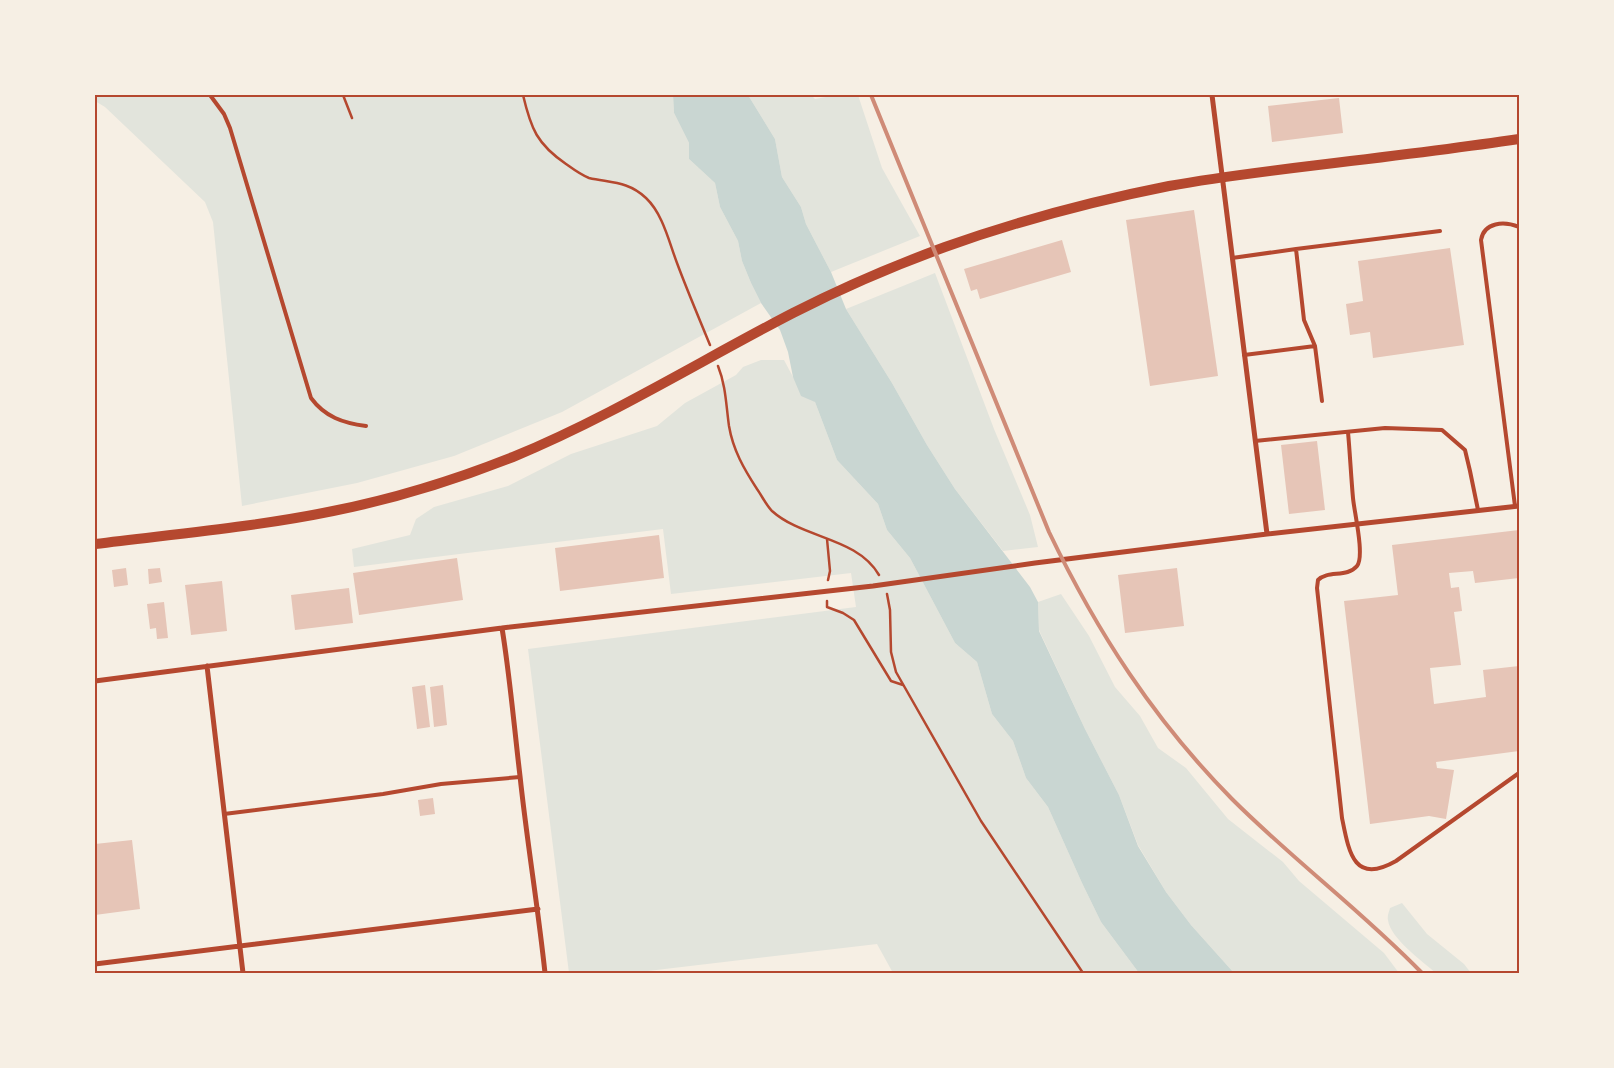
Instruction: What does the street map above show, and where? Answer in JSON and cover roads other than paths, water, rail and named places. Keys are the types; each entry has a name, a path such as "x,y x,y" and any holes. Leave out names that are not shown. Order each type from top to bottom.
{"main road":[{"path":"95,544 334,511 397,496 460,477 513,457 568,432 661,385 816,302 899,265 945,247 1061,211 1171,186 1278,170 1519,139"}],"street":[{"path":"1212,95 1267,534"},
{"path":"95,680 502,628 872,586 1035,563 1267,534 1517,506"},
{"path":"502,628 509,671 520,777 545,973"},
{"path":"207,666 242,973"},
{"path":"95,964 538,909"}],"lane":[{"path":"210,95 224,114 230,128 311,398 328,415 344,423 366,426"},
{"path":"1517,506 1481,247 1482,235 1488,226 1504,224 1519,227"},
{"path":"1232,258 1440,231"},
{"path":"1296,249 1304,320 1315,346 1322,401"},
{"path":"1244,354 1315,346"},
{"path":"1255,441 1385,428 1442,430 1464,450 1478,510"},
{"path":"1348,432 1360,558 1353,570 1323,575 1318,580 1317,588 1342,818 1347,844 1354,859 1362,868 1372,871 1384,868 1419,845 1519,772"},
{"path":"224,814 383,794 441,784 520,777"}],"railway":[{"path":"871,95 1049,532 1067,569 1107,640 1152,706 1177,738 1232,799 1376,928 1422,973"}]}
